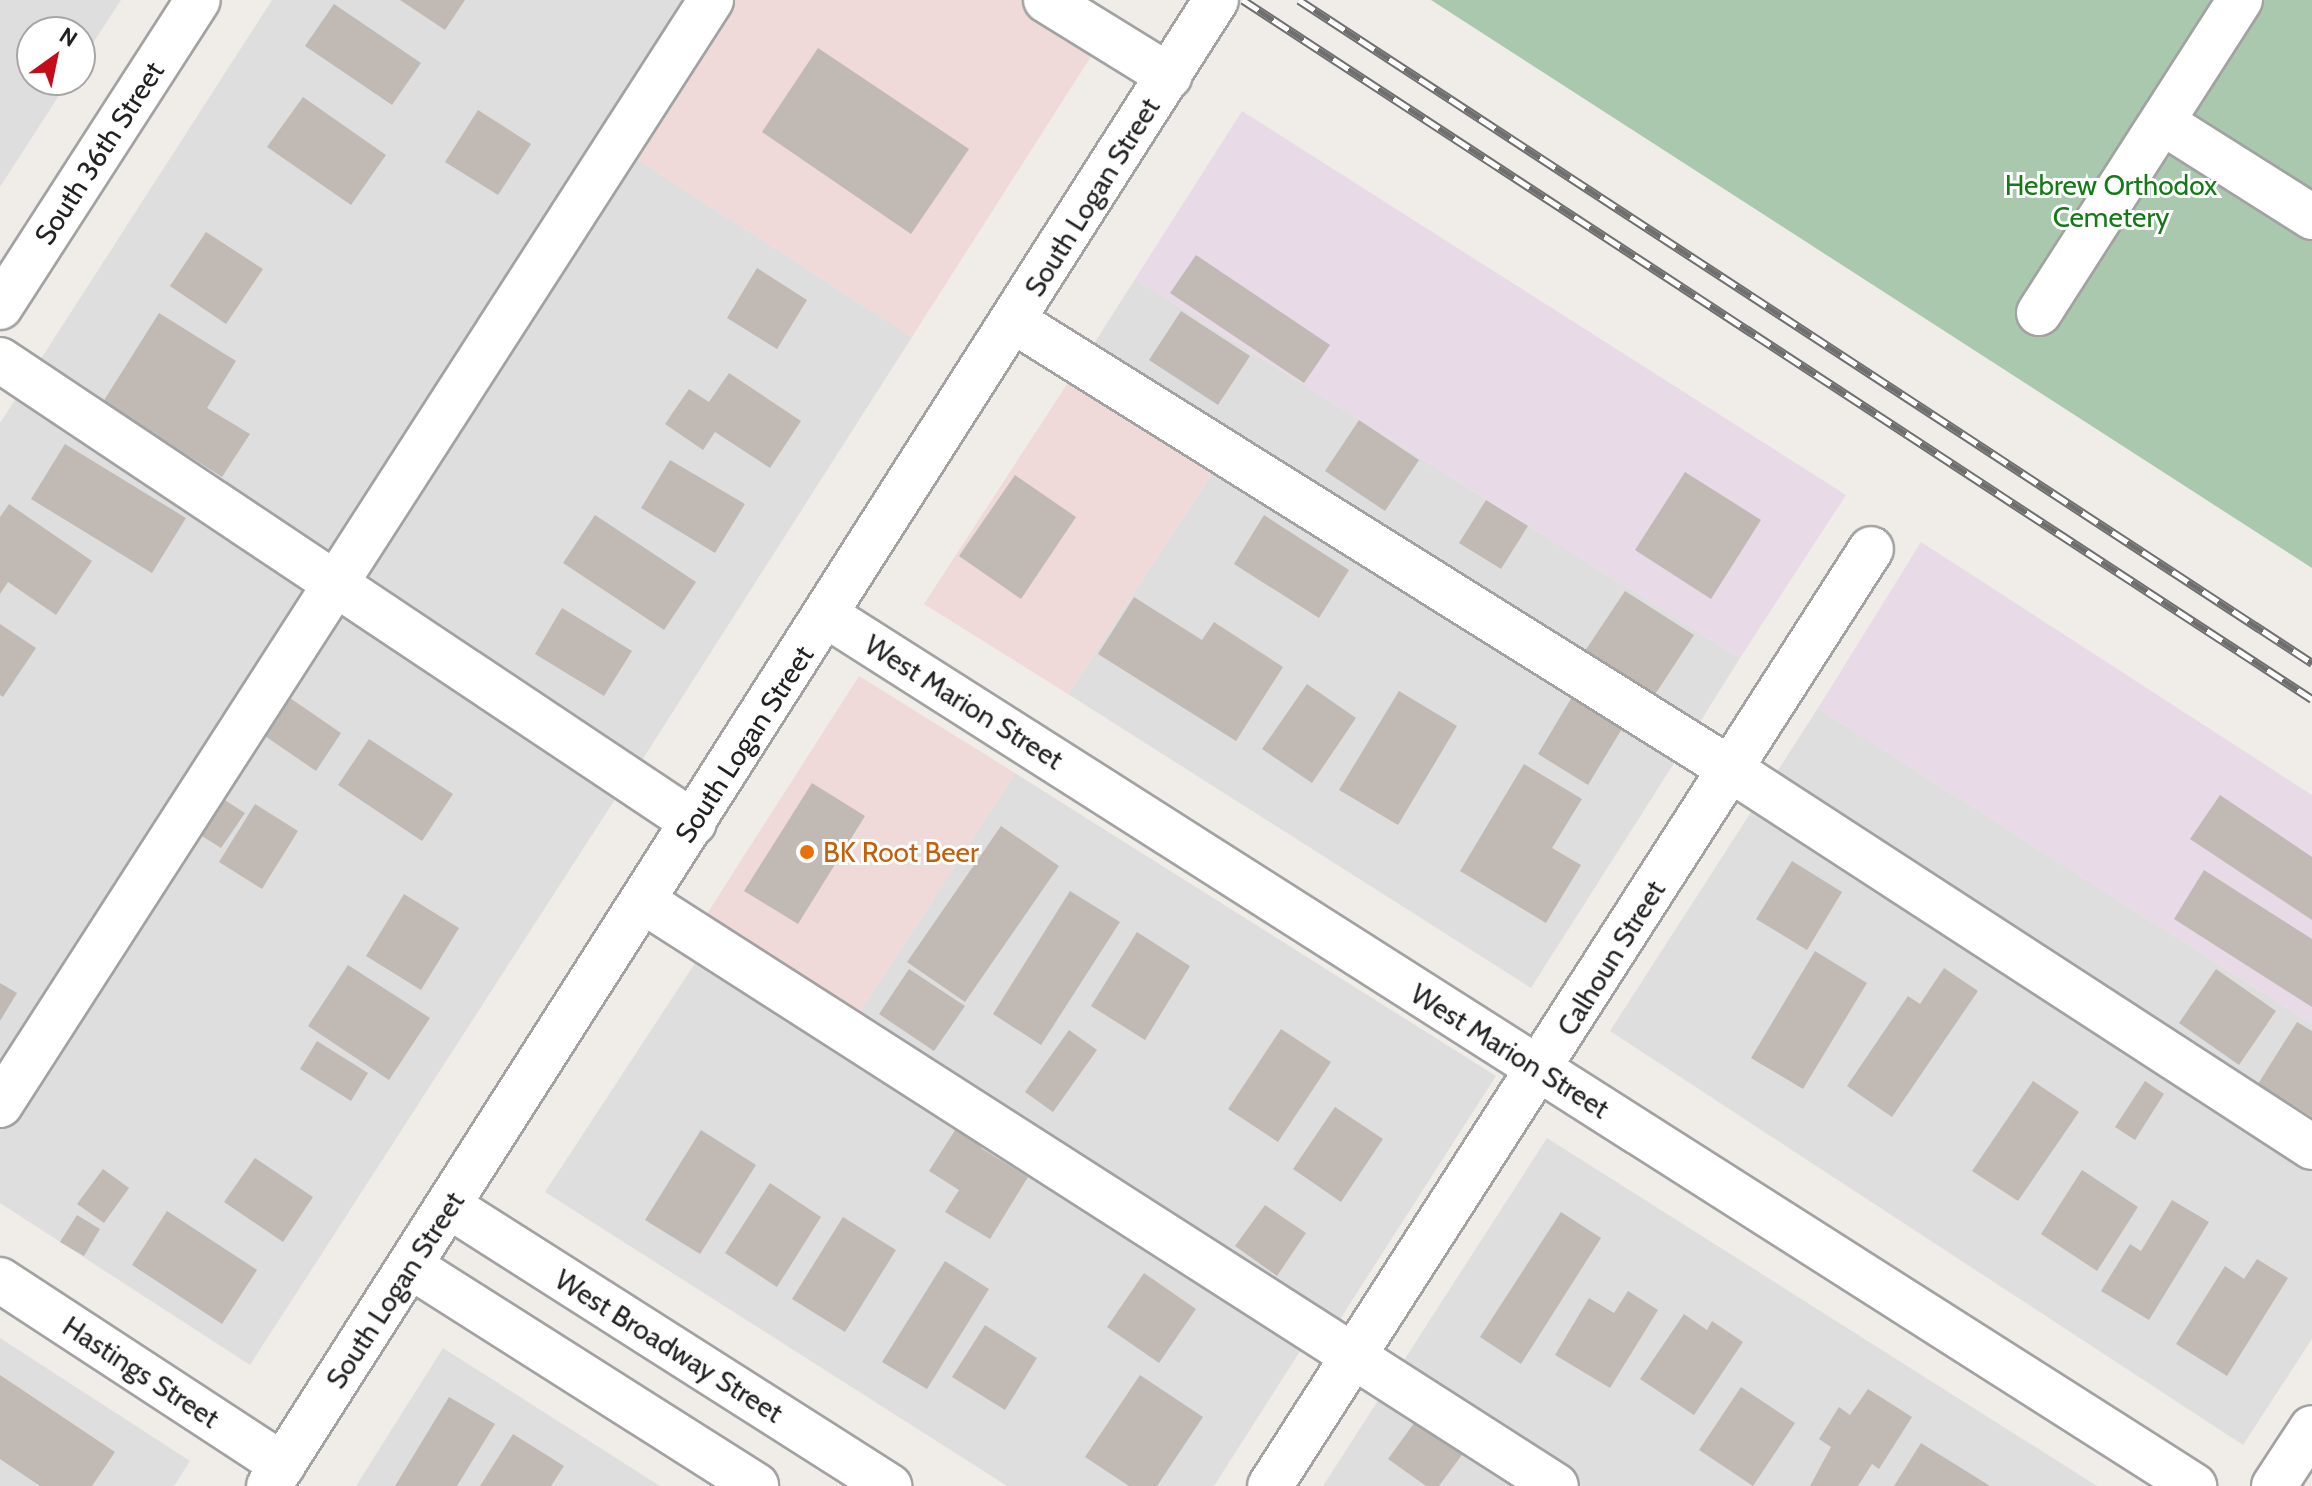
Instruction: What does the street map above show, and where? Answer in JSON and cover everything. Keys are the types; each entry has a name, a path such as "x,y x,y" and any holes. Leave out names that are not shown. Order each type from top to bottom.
{"street":[{"name":"South 36th Street","path":"0,307 198,0"},
{"path":"0,1105 711,0"},
{"path":"1046,0 1169,76"},
{"name":"South Logan Street","path":"276,1475 1216,0"},
{"path":"2039,313 2240,0"},
{"path":"2162,122 2312,217"},
{"path":"1014,321 1730,769 2312,1147"},
{"path":"0,360 694,823"},
{"name":"Calhoun Street","path":"1270,1486 1352,1355 1541,1070 1871,549"},
{"name":"West Marion Street","path":"826,615 2194,1486"},
{"path":"643,901 1556,1486"},
{"name":"West Broadway Street","path":"449,1206 889,1486"},
{"path":"410,1266 756,1486"},
{"name":"Hastings Street","path":"0,1280 276,1475"},
{"path":"2274,1486 2312,1428"}],"shaded area":[{"path":"0,0 121,0 96,38 96,16 16,16 16,96 59,96 0,187"},
{"path":"272,0 691,0 328,561 35,368"},
{"path":"734,0 1023,0 1097,47 912,337 632,156"},
{"path":"1242,111 1846,495 1740,658 1135,279"},
{"path":"632,156 912,337 639,765 354,577"},
{"path":"1135,279 1740,658 1695,730 1090,350"},
{"path":"1073,375 1216,467 1068,694 924,604"},
{"path":"19,394 309,585 0,1072 0,423"},
{"path":"1216,467 1678,757 1531,988 1068,694"},
{"path":"1921,542 2312,795 2312,1024 1818,708"},
{"path":"338,603 623,787 250,1365 0,1203 0,1127"},
{"path":"859,676 1015,773 856,1018 703,920"},
{"path":"1818,708 2312,1024 2312,1339 2243,1445 1610,1031"},
{"path":"1015,773 1496,1076 1337,1324 856,1018"},
{"path":"701,954 1306,1342 1214,1486 1007,1486 545,1192"},
{"path":"1547,1138 2097,1486 1323,1486"},
{"path":"0,1338 190,1461 174,1486 0,1486"},
{"path":"443,1348 660,1486 356,1486"}],"green space":[{"name":"Hebrew Orthodox Cemetery","path":"1431,0 2312,0 2312,568"}],"building":[{"path":"400,0 465,0 445,30"},
{"path":"334,4 421,63 392,105 305,46"},
{"path":"818,48 969,149 911,234 762,132"},
{"path":"303,97 386,155 351,205 267,147"},
{"path":"478,110 531,144 498,195 445,162"},
{"path":"206,232 263,269 226,324 170,286"},
{"path":"1196,255 1330,345 1304,383 1170,293"},
{"path":"757,268 807,300 777,349 727,318"},
{"path":"1181,311 1250,356 1218,405 1149,360"},
{"path":"159,313 236,361 207,408 250,434 222,477 103,402"},
{"path":"729,373 801,421 770,468 715,432 703,450 665,424 689,389 709,402"},
{"path":"1359,420 1419,460 1385,511 1325,471"},
{"path":"65,444 186,518 152,573 31,499"},
{"path":"670,460 745,504 715,553 641,508"},
{"path":"1685,472 1761,520 1711,599 1635,550"},
{"path":"1015,475 1076,517 1021,599 959,556"},
{"path":"1486,500 1528,526 1501,569 1459,543"},
{"path":"9,504 92,561 56,615 8,582 0,594 0,517"},
{"path":"595,515 696,582 664,630 563,563"},
{"path":"1264,515 1349,570 1319,618 1234,564"},
{"path":"1625,591 1694,635 1654,696 1585,651"},
{"path":"1134,597 1202,640 1214,622 1283,667 1236,741 1098,654"},
{"path":"562,608 632,651 604,696 535,654"},
{"path":"0,624 36,648 3,697 0,695"},
{"path":"1307,684 1356,718 1312,783 1262,749"},
{"path":"1399,691 1457,726 1398,825 1339,790"},
{"path":"287,696 341,733 316,771 262,734"},
{"path":"1572,697 1623,727 1588,785 1538,754"},
{"path":"369,739 453,794 422,841 338,785"},
{"path":"1524,764 1582,799 1552,848 1581,865 1546,923 1460,871"},
{"path":"812,783 865,816 798,924 744,891"},
{"path":"217,795 245,813 221,848 194,831"},
{"path":"2220,795 2312,857 2312,920 2190,839"},
{"path":"255,804 298,831 262,889 219,862"},
{"path":"1001,826 1059,866 965,1002 907,962"},
{"path":"1792,861 1842,892 1807,950 1756,919"},
{"path":"2204,870 2312,939 2312,1007 2174,919"},
{"path":"1070,891 1120,922 1041,1045 993,1014"},
{"path":"404,894 459,928 421,990 366,956"},
{"path":"1137,932 1190,966 1145,1040 1091,1006"},
{"path":"1815,951 1867,983 1803,1089 1751,1058"},
{"path":"348,965 430,1018 389,1080 308,1026"},
{"path":"1944,968 1978,991 1892,1117 1847,1086 1908,996 1920,1004"},
{"path":"909,969 965,1006 934,1051 879,1014"},
{"path":"2216,969 2276,1011 2239,1065 2179,1023"},
{"path":"0,983 17,993 0,1021"},
{"path":"2297,1022 2312,1031 2312,1117 2258,1084"},
{"path":"1281,1029 1331,1062 1278,1142 1228,1109"},
{"path":"1069,1030 1097,1050 1053,1112 1025,1092"},
{"path":"317,1041 368,1073 351,1101 300,1069"},
{"path":"2033,1081 2079,1112 2018,1201 1972,1171"},
{"path":"2145,1081 2164,1094 2135,1140 2115,1127"},
{"path":"1335,1107 1383,1139 1341,1202 1293,1169"},
{"path":"959,1124 985,1141 981,1148 1028,1177 990,1239 945,1212 959,1190 929,1171"},
{"path":"701,1130 756,1165 700,1254 645,1220"},
{"path":"255,1158 313,1197 283,1242 224,1202"},
{"path":"103,1169 129,1188 104,1223 77,1204"},
{"path":"2082,1170 2138,1207 2097,1271 2041,1234"},
{"path":"770,1183 821,1217 777,1287 725,1253"},
{"path":"2172,1200 2209,1222 2149,1320 2101,1291 2130,1244 2141,1251"},
{"path":"1265,1205 1306,1233 1277,1276 1235,1246"},
{"path":"167,1211 257,1270 222,1324 132,1265"},
{"path":"1561,1212 1601,1238 1521,1364 1480,1337"},
{"path":"77,1215 100,1229 84,1256 60,1242"},
{"path":"843,1217 896,1250 845,1332 792,1299"},
{"path":"2257,1259 2288,1278 2227,1376 2176,1344 2225,1266 2244,1279"},
{"path":"945,1261 989,1289 927,1389 882,1362"},
{"path":"1144,1273 1196,1309 1159,1363 1107,1327"},
{"path":"1628,1291 1658,1310 1610,1388 1555,1355 1589,1298 1614,1313"},
{"path":"1684,1314 1707,1330 1712,1321 1743,1342 1694,1415 1640,1379"},
{"path":"985,1325 1037,1358 1005,1410 952,1377"},
{"path":"0,1375 115,1452 92,1486 40,1486 0,1459"},
{"path":"1140,1375 1203,1417 1157,1486 1129,1486 1085,1457"},
{"path":"1741,1387 1795,1423 1753,1486 1699,1450"},
{"path":"1868,1389 1912,1417 1879,1469 1872,1464 1858,1486 1810,1486 1831,1447 1819,1439 1839,1407 1850,1415"},
{"path":"449,1397 495,1424 457,1486 395,1486"},
{"path":"1420,1415 1467,1448 1439,1486 1426,1486 1388,1459"},
{"path":"513,1434 564,1466 551,1486 480,1486"},
{"path":"1921,1443 1990,1486 1894,1486"}],"railway":[{"path":"1243,0 2312,699"},
{"path":"1299,0 2312,663"}],"place":[{"name":"BK Root Beer","path":"807,852"}]}
